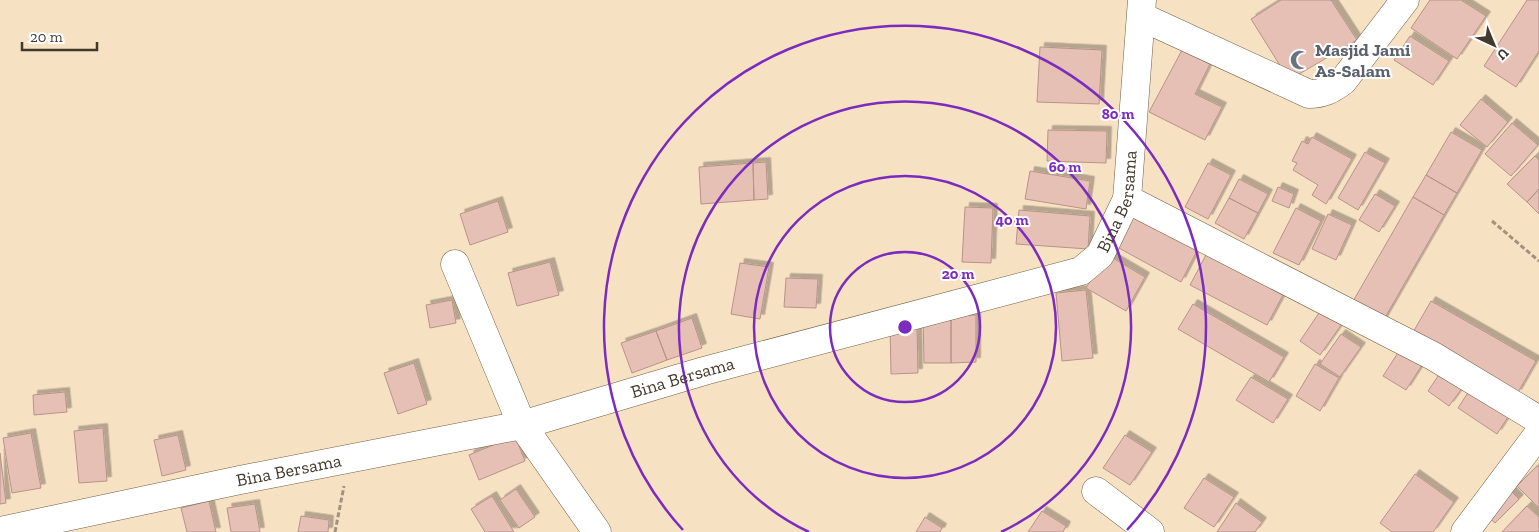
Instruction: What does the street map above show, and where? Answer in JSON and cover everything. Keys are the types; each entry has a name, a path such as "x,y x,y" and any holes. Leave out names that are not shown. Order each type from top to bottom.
{"street":[{"path":"1142,9 1309,94 1319,94 1330,91 1343,81 1405,0"},
{"name":"Bina Bersama","path":"0,531 522,425 704,371 1081,271 1100,255 1127,199 1142,9"},
{"path":"1127,199 1433,356 1539,420"},
{"path":"455,264 522,425 597,532"},
{"path":"1465,532 1539,432"},
{"path":"1096,491 1150,532"}],"path":[{"path":"1492,221 1539,261"},
{"path":"335,532 349,459"}],"building":[{"name":"Masjid Jami As-Salam","path":"1281,0 1331,0 1357,40 1289,80 1251,19"},
{"path":"1430,0 1461,0 1486,16 1457,59 1411,28"},
{"path":"1527,0 1539,0 1539,51 1516,87 1484,66"},
{"path":"1410,36 1449,61 1433,85 1394,60"},
{"path":"1040,47 1102,50 1099,104 1037,102"},
{"path":"1182,50 1210,64 1195,94 1222,107 1205,140 1149,112"},
{"path":"1481,99 1508,122 1487,147 1460,125"},
{"path":"1512,123 1538,145 1511,176 1485,154"},
{"path":"1048,130 1107,131 1106,163 1047,161"},
{"path":"1451,132 1482,150 1457,193 1426,175"},
{"path":"1312,137 1352,159 1326,204 1312,195 1318,185 1293,170 1297,163 1292,161 1302,141 1308,144"},
{"path":"1365,152 1385,163 1358,210 1338,198"},
{"path":"1535,156 1539,160 1539,189 1527,202 1507,184"},
{"path":"766,162 768,199 754,200 753,163"},
{"path":"753,163 754,200 701,204 699,167"},
{"path":"1208,163 1231,175 1208,219 1185,207"},
{"path":"1030,171 1090,181 1086,209 1025,199"},
{"path":"1426,175 1457,193 1444,215 1413,197"},
{"path":"1239,179 1268,194 1258,213 1229,198"},
{"path":"1278,187 1294,194 1289,208 1272,201"},
{"path":"1539,189 1539,214 1527,202"},
{"path":"1375,194 1395,206 1379,232 1359,220"},
{"path":"1413,197 1444,215 1383,321 1352,303"},
{"path":"1229,198 1258,213 1244,239 1215,223"},
{"path":"498,201 508,232 470,245 460,214"},
{"path":"965,207 993,208 991,263 962,262"},
{"path":"1296,208 1321,221 1299,265 1273,253"},
{"path":"1019,210 1090,216 1088,249 1016,244"},
{"path":"1135,214 1198,249 1181,282 1117,247"},
{"path":"1328,214 1352,225 1336,260 1312,249"},
{"path":"1106,254 1145,277 1126,311 1086,288"},
{"path":"1206,255 1283,295 1267,325 1190,285"},
{"path":"550,262 559,295 517,306 508,273"},
{"path":"740,263 769,267 760,319 731,314"},
{"path":"786,278 818,279 816,308 784,307"},
{"path":"1086,290 1093,358 1062,361 1056,293"},
{"path":"452,300 456,323 430,328 426,305"},
{"path":"1431,301 1536,361 1517,394 1412,334"},
{"path":"1193,304 1284,357 1269,382 1178,329"},
{"path":"1323,307 1344,321 1320,355 1300,341"},
{"path":"976,315 976,362 951,363 951,316"},
{"path":"923,316 951,316 951,363 924,363"},
{"path":"692,318 702,348 667,360 656,331"},
{"path":"917,325 918,373 891,374 890,326"},
{"path":"656,331 667,360 632,373 621,343"},
{"path":"1341,334 1361,347 1340,377 1320,364"},
{"path":"1401,348 1424,362 1406,390 1383,376"},
{"path":"414,363 427,404 398,414 384,373"},
{"path":"1315,364 1339,378 1320,411 1296,396"},
{"path":"1444,367 1466,383 1449,406 1428,391"},
{"path":"1251,377 1288,399 1273,423 1236,400"},
{"path":"1471,388 1510,414 1497,434 1458,408"},
{"path":"65,392 67,412 34,415 33,395"},
{"path":"103,428 107,481 79,483 74,431"},
{"path":"31,433 41,488 12,493 3,438"},
{"path":"178,435 186,470 162,476 154,440"},
{"path":"1125,435 1152,452 1130,485 1103,468"},
{"path":"515,436 525,461 479,480 469,455"},
{"path":"0,453 6,503 0,504"},
{"path":"1537,466 1539,467 1539,508 1517,486"},
{"path":"1415,474 1454,502 1433,532 1392,532 1380,523"},
{"path":"1204,478 1234,497 1214,527 1184,508"},
{"path":"1508,488 1519,499 1495,523 1483,512"},
{"path":"516,489 535,517 519,528 500,500"},
{"path":"492,496 514,532 485,532 471,509"},
{"path":"209,501 216,532 187,532 181,508"},
{"path":"1236,503 1262,522 1255,532 1217,532"},
{"path":"255,504 260,532 231,532 227,508"},
{"path":"1527,506 1539,517 1539,532 1502,532"},
{"path":"1042,511 1066,526 1063,532 1028,532"},
{"path":"301,516 329,520 328,532 298,532"},
{"path":"925,517 942,528 940,532 916,532"}],"place":[{"name":"Masjid Jami As-Salam","path":"1300,60"}]}
